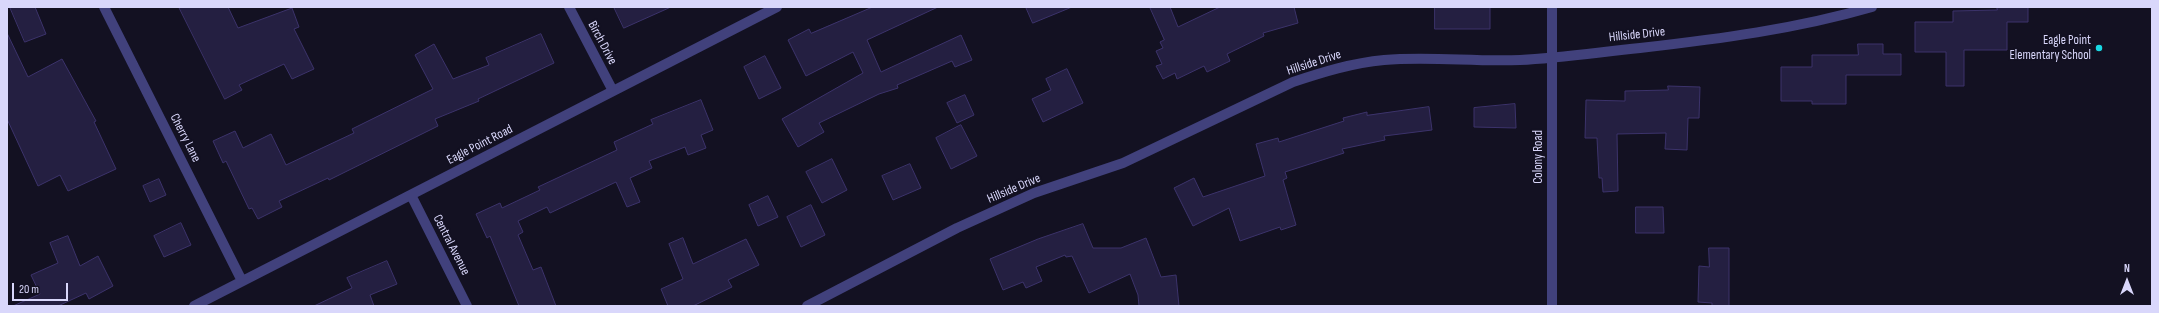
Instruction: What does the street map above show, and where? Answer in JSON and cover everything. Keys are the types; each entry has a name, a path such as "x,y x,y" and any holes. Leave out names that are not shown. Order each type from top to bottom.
{"street":[{"name":"Cherry Lane","path":"104,7 242,281"},
{"name":"Birch Drive","path":"569,7 613,91"},
{"name":"Eagle Point Road","path":"194,306 777,7"},
{"name":"Colony Road","path":"1552,7 1552,306"},
{"name":"Hillside Drive","path":"807,306 957,228 1034,193 1122,163 1293,82 1320,73 1347,66 1384,60 1519,60 1552,58 1710,40 1780,29 1835,18 1872,7"},
{"name":"Central Avenue","path":"411,196 467,306"}],"building":[{"path":"10,7 35,7 46,34 25,42"},
{"path":"179,7 228,7 238,28 292,8 299,27 294,29 314,69 292,79 284,64 239,85 242,90 225,99"},
{"path":"614,7 671,7 624,28"},
{"path":"873,7 938,7 867,40 881,72 961,35 972,60 955,67 952,61 897,85 898,88 879,94 819,123 824,132 798,147 782,119 863,73 853,52 806,76 788,40 809,29 811,33"},
{"path":"1026,7 1072,7 1033,23"},
{"path":"1150,7 1170,7 1178,27 1220,7 1294,7 1298,23 1263,33 1264,36 1227,54 1230,61 1207,72 1204,66 1177,79 1175,73 1163,79 1156,66 1162,64 1156,51 1163,48 1160,42 1164,40"},
{"path":"1435,7 1490,7 1490,29 1435,29"},
{"path":"1997,7 2028,7 2028,22 2007,22 2007,50 1964,50 1964,86 1946,86 1946,52 1915,52 1915,22 1953,22 1953,11 1997,10"},
{"path":"7,33 28,77 62,59 96,121 94,122 116,169 68,191 60,175 38,186 7,119"},
{"path":"541,34 554,63 478,99 479,101 435,119 438,126 329,180 328,178 279,201 282,207 258,219 252,208 249,209 226,161 223,163 213,141 235,131 243,148 271,134 286,165 354,133 352,129 433,89 415,55 434,44 453,79 489,65 486,58"},
{"path":"1858,44 1883,44 1883,54 1901,54 1901,75 1846,75 1846,104 1812,104 1812,101 1781,101 1781,67 1812,67 1812,55 1858,55"},
{"path":"765,56 781,88 759,99 744,67"},
{"path":"1067,69 1083,103 1043,122 1032,99 1051,90 1046,79"},
{"path":"1668,86 1700,87 1699,118 1688,118 1687,150 1665,149 1666,133 1617,134 1618,191 1603,192 1602,178 1599,178 1597,138 1585,138 1586,100 1625,101 1625,91 1668,90"},
{"path":"965,95 974,115 957,123 947,103"},
{"path":"701,100 713,130 701,135 706,148 688,155 685,147 649,161 652,168 630,178 640,202 627,207 616,182 550,213 547,207 518,221 523,232 518,235 533,270 541,267 556,306 519,306 490,236 487,238 476,214 500,203 502,208 540,190 538,187 617,150 614,142 653,124 651,120"},
{"path":"1515,104 1516,128 1474,127 1474,108"},
{"path":"1429,107 1432,130 1384,136 1385,140 1342,149 1344,153 1285,172 1287,178 1283,180 1296,225 1281,230 1280,227 1240,241 1229,208 1193,226 1174,188 1194,178 1203,197 1265,176 1256,144 1278,138 1279,142 1344,121 1343,118 1367,112 1367,115"},
{"path":"961,125 977,156 951,169 936,138"},
{"path":"832,159 847,190 822,203 806,172"},
{"path":"910,164 921,188 893,200 882,176"},
{"path":"159,179 166,195 150,202 143,186"},
{"path":"768,196 778,217 758,226 749,205"},
{"path":"811,205 825,235 801,247 787,217"},
{"path":"1636,207 1663,207 1664,233 1636,233"},
{"path":"181,223 191,245 164,257 154,236"},
{"path":"1083,224 1093,248 1121,248 1146,238 1161,277 1176,275 1179,306 1139,306 1138,295 1130,274 1089,293 1072,256 1066,257 1065,255 1036,267 1042,281 1026,288 1023,282 1003,290 990,259 1038,239"},
{"path":"68,236 80,266 98,256 113,286 89,299 86,293 58,306 13,306 40,294 31,275 58,263 50,243"},
{"path":"683,238 693,264 746,239 759,265 728,280 732,287 693,306 668,306 661,289 683,279 669,244"},
{"path":"1709,248 1729,248 1729,306 1712,306 1712,303 1698,302 1699,266 1709,267"},
{"path":"387,261 397,284 370,295 374,306 314,306 352,288 347,278"}],"place":[{"name":"Eagle Point Elementary School","path":"2099,48"}]}
